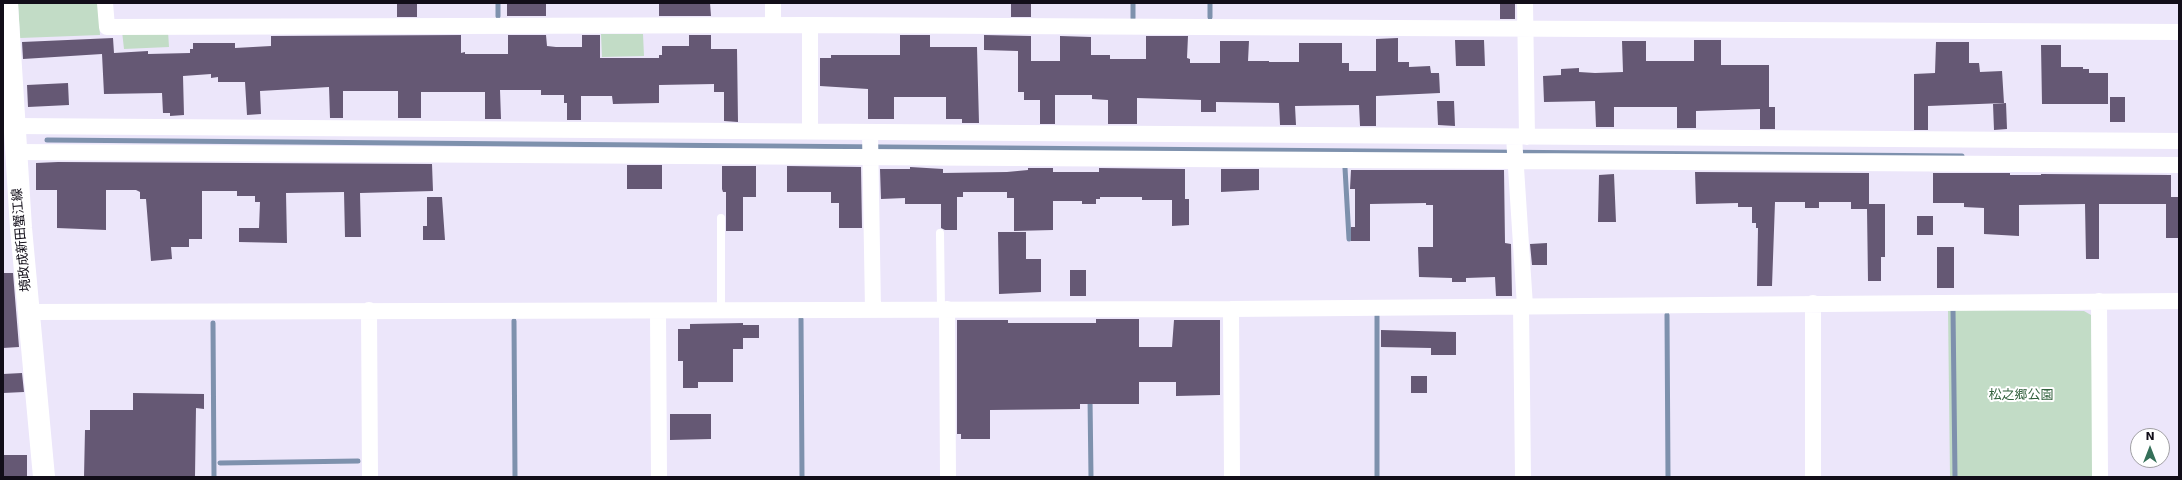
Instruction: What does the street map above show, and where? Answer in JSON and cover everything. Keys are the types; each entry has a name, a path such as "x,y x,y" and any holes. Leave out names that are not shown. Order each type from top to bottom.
{"main road":[{"name":"境政成新田蟹江線","path":"7,3 15,152 44,477"}],"street":[{"path":"105,3 107,27 810,26 2179,32"},
{"path":"773,3 773,26"},
{"path":"1523,477 1523,306 1517,148 1525,30 1525,3"},
{"path":"810,26 810,131"},
{"path":"14,126 810,131 870,146 1517,148 2179,165"},
{"path":"15,152 870,146 1517,148 2179,141"},
{"path":"870,146 873,310"},
{"path":"2099,301 2100,477"},
{"path":"29,312 1231,309 1813,302 2179,301"},
{"path":"1813,302 1813,477"},
{"path":"944,309 948,477"},
{"path":"1231,309 1232,477"},
{"path":"369,310 370,477"},
{"path":"658,311 659,477"}],"lane":[{"path":"721,218 721,311"},
{"path":"940,233 944,309"}],"green space":[{"path":"18,3 98,3 100,35 20,38"},
{"path":"122,31 168,31 169,47 124,49"},
{"path":"601,34 643,34 644,56 602,57"},
{"name":"松之郷公園","path":"1948,310 2084,311 2091,315 2094,477 1950,477"}],"building":[{"path":"397,3 417,3 417,17 397,17"},
{"path":"507,3 546,3 546,16 507,16"},
{"path":"659,3 710,3 711,16 659,16"},
{"path":"1011,3 1031,3 1031,17 1011,17"},
{"path":"1500,3 1515,3 1515,19 1500,19"},
{"path":"461,35 461,53 465,52 465,54 508,54 508,35 546,35 547,46 582,47 582,35 600,35 600,58 659,58 659,55 662,55 662,46 689,46 689,35 711,35 711,49 737,49 738,122 724,121 724,92 714,92 714,84 659,85 659,103 613,104 612,96 581,96 581,120 567,120 567,103 564,103 564,95 541,95 541,90 500,90 501,119 485,119 485,92 421,92 421,118 398,118 398,91 343,91 343,118 330,118 329,87 260,91 261,114 247,115 245,82 218,82 218,77 211,78 211,74 183,76 184,115 170,116 170,113 163,113 162,93 104,94 102,54 23,59 22,42 113,38 114,53 148,51 148,54 190,53 190,49 193,49 193,43 235,43 235,48 271,46 271,36"},
{"path":"900,35 930,35 930,47 977,47 979,123 962,123 962,119 946,119 946,97 894,97 894,119 868,119 868,89 820,86 820,58 831,58 831,55 900,55"},
{"path":"984,35 1031,36 1031,61 1060,61 1060,36 1091,37 1091,55 1110,55 1110,59 1146,59 1146,36 1188,36 1187,58 1190,59 1190,63 1220,63 1220,41 1249,41 1248,61 1269,62 1299,62 1299,43 1342,43 1342,63 1349,63 1349,71 1376,71 1376,39 1398,38 1398,62 1409,62 1409,67 1430,66 1431,73 1439,73 1440,93 1376,96 1376,126 1360,126 1359,105 1295,106 1296,125 1280,125 1279,103 1216,102 1216,112 1201,112 1201,100 1137,98 1137,124 1108,124 1108,100 1092,99 1092,95 1055,95 1055,124 1040,124 1040,100 1024,100 1024,92 1018,92 1018,51 984,50"},
{"path":"1455,40 1484,40 1485,66 1456,66"},
{"path":"1694,40 1721,40 1721,65 1769,65 1769,107 1775,107 1775,129 1760,129 1760,109 1696,111 1696,128 1677,128 1677,107 1614,107 1614,127 1596,127 1595,101 1544,102 1543,76 1561,75 1561,69 1579,68 1579,72 1595,73 1623,72 1622,41 1646,41 1646,61 1694,61"},
{"path":"1936,42 1969,42 1969,63 1979,63 1980,72 2002,71 2004,103 1928,106 1928,130 1914,130 1914,74 1935,73"},
{"path":"2041,45 2061,45 2061,67 2083,67 2083,69 2089,69 2089,73 2108,73 2108,104 2042,104"},
{"path":"68,83 69,105 28,107 27,85"},
{"path":"2110,97 2125,97 2125,122 2110,122"},
{"path":"1437,101 1454,101 1455,126 1438,125"},
{"path":"2006,103 2007,129 1994,130 1993,104"},
{"path":"36,163 432,164 433,191 360,193 361,237 345,237 344,192 286,193 287,243 239,242 239,228 259,228 260,202 255,202 255,196 237,196 237,191 202,191 202,239 189,239 189,247 171,247 172,259 151,261 146,199 140,199 140,192 136,190 106,190 106,230 57,228 57,190 36,190"},
{"path":"627,165 662,165 662,189 627,189"},
{"path":"722,166 756,166 756,197 743,197 743,231 726,231 726,192 723,192 722,189"},
{"path":"787,166 861,167 862,228 839,228 839,203 831,203 831,192 787,192"},
{"path":"910,167 943,169 943,173 1007,172 1028,170 1028,168 1053,168 1053,172 1099,172 1099,168 1185,169 1185,199 1189,199 1189,225 1172,226 1172,200 1142,200 1142,197 1100,197 1100,199 1096,199 1096,204 1082,204 1082,201 1053,201 1053,230 1014,231 1014,198 1007,198 1007,192 963,192 963,197 957,197 957,230 945,230 941,228 941,204 905,204 905,198 881,199 880,169 910,169"},
{"path":"1221,169 1259,169 1259,190 1221,192"},
{"path":"1351,170 1504,170 1505,243 1511,244 1512,296 1496,296 1495,277 1466,278 1466,282 1452,282 1452,278 1419,277 1418,247 1433,247 1433,205 1426,205 1426,203 1370,204 1370,241 1351,241 1351,227 1355,227 1355,189 1350,189"},
{"path":"1695,172 1869,173 1869,204 1885,204 1885,257 1881,257 1881,281 1868,281 1867,209 1851,209 1851,202 1819,202 1819,208 1805,208 1805,202 1775,202 1772,286 1757,286 1758,228 1756,228 1756,223 1752,223 1752,207 1738,207 1738,203 1696,204"},
{"path":"1933,173 2010,173 2010,175 2171,175 2171,197 2179,197 2179,238 2166,238 2166,204 2099,204 2099,259 2086,259 2085,204 2019,205 2019,236 1984,234 1984,208 1964,207 1964,203 1933,203"},
{"path":"1614,174 1616,222 1598,222 1599,175"},
{"path":"427,197 442,197 445,240 423,240 423,226 427,226"},
{"path":"1917,216 1933,216 1933,235 1917,235"},
{"path":"998,232 1026,232 1026,259 1041,259 1041,292 999,294"},
{"path":"1547,243 1547,265 1532,265 1530,244"},
{"path":"1937,247 1954,247 1954,288 1937,288"},
{"path":"1070,270 1086,270 1086,296 1070,296"},
{"path":"3,273 13,273 19,347 3,348"},
{"path":"1096,319 1139,319 1139,347 1172,347 1174,320 1220,320 1220,395 1176,396 1176,382 1139,382 1139,404 1080,404 1080,409 990,410 990,439 961,439 961,434 957,434 957,320 1008,320 1008,323 1096,323"},
{"path":"743,323 743,325 759,325 759,338 743,338 743,349 733,349 733,382 698,382 698,388 683,388 683,361 678,361 678,329 690,329 690,324"},
{"path":"1381,330 1456,332 1456,355 1431,355 1431,348 1381,347"},
{"path":"22,373 24,392 3,393 3,374"},
{"path":"1411,376 1427,376 1427,393 1411,393"},
{"path":"133,393 204,394 204,409 196,408 195,476 84,477 85,430 90,430 90,410 133,410"},
{"path":"670,414 711,414 711,439 670,440"},
{"path":"4,455 27,455 27,477 4,477"}],"waterway":[{"path":"498,3 498,16"},
{"path":"1133,3 1133,18"},
{"path":"1210,3 1210,17"},
{"path":"47,140 1962,156"},
{"path":"1345,168 1349,239"},
{"path":"1953,309 1955,477"},
{"path":"1667,315 1668,477"},
{"path":"1377,316 1377,477"},
{"path":"801,319 802,477"},
{"path":"514,321 515,477"},
{"path":"213,323 214,477"},
{"path":"1090,398 1091,477"},
{"path":"220,463 358,461"}]}
